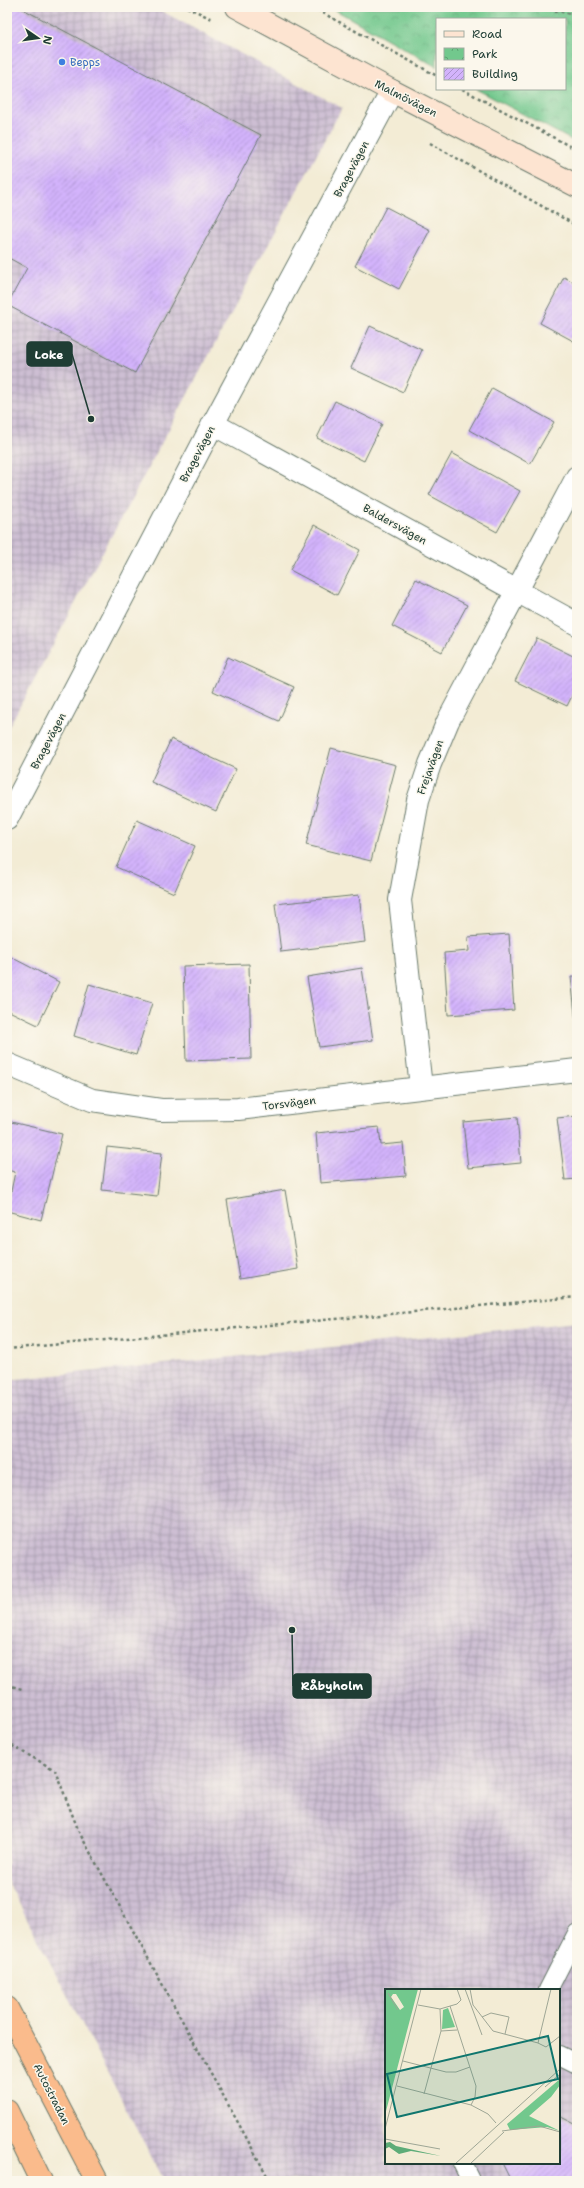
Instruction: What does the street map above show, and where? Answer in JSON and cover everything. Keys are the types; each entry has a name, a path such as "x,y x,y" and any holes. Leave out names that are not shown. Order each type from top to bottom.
{"highway":[{"name":"Autostradan","path":"7,2008 97,2181"},
{"path":"7,2111 41,2181"}],"main road":[{"name":"Malmövägen","path":"237,7 392,91 577,186"}],"street":[{"name":"Bragevägen","path":"7,819 213,424 392,91"},
{"name":"Baldersvägen","path":"213,424 577,624"},
{"name":"Frejavägen","path":"421,1087 400,900 418,800 430,764 448,721 577,476"},
{"name":"Torsvägen","path":"7,1064 92,1100 161,1110 238,1109 577,1070"}],"lane":[{"path":"549,1989 577,1933"},
{"path":"560,2056 577,2064"},
{"path":"462,2164 471,2181"}],"path":[{"path":"312,7 436,75"},
{"path":"537,7 577,15"},
{"path":"464,90 577,150"},
{"path":"7,1349 577,1297"},
{"path":"7,1685 22,1689"},
{"path":"7,1743 55,1770 79,1832 270,2181"}],"shaded area":[{"path":"7,7 154,7 342,108 7,730"},
{"path":"577,1322 577,2181 164,2181 7,1880 7,1380"}],"green space":[{"path":"330,7 577,7 577,143 478,90 566,90 566,18 436,18 436,66"}],"building":[{"path":"7,7 19,7 261,135 135,373 7,305 27,268 7,257"},
{"path":"386,207 430,230 399,289 355,266"},
{"path":"564,277 577,284 577,343 540,323"},
{"path":"370,326 422,350 403,392 351,368"},
{"path":"492,388 554,422 530,464 469,430"},
{"path":"335,401 382,424 364,461 317,438"},
{"path":"452,453 520,491 497,532 429,495"},
{"path":"314,525 360,550 337,595 290,570"},
{"path":"416,579 467,605 442,652 392,626"},
{"path":"537,638 577,658 577,686 567,706 515,681"},
{"path":"228,657 294,687 279,721 213,691"},
{"path":"171,739 236,769 216,812 151,782"},
{"path":"331,748 396,765 371,861 306,845"},
{"path":"137,820 195,846 174,893 116,867"},
{"path":"359,895 365,942 281,952 275,904"},
{"path":"509,934 514,1010 448,1015 444,953 469,951 468,937"},
{"path":"7,955 59,982 38,1025 7,1010"},
{"path":"249,964 251,1059 186,1061 183,966"},
{"path":"362,968 373,1040 319,1047 307,977"},
{"path":"571,977 577,977 577,1023 576,1023"},
{"path":"89,984 152,1003 136,1055 74,1036"},
{"path":"577,1116 577,1179 565,1180 557,1118"},
{"path":"517,1117 521,1163 468,1168 463,1122"},
{"path":"7,1121 62,1134 41,1220 7,1211 15,1172 7,1170"},
{"path":"379,1127 381,1145 403,1143 406,1176 320,1183 316,1133"},
{"path":"107,1147 162,1153 157,1196 102,1190"},
{"path":"285,1190 298,1269 240,1279 227,1200"},
{"path":"560,2116 577,2125 577,2181 511,2181 502,2164 560,2164"}],"place":[{"name":"Bepps","path":"62,62"},
{"name":"Loke","path":"91,419"},
{"name":"Råbyholm","path":"292,1630"}]}
